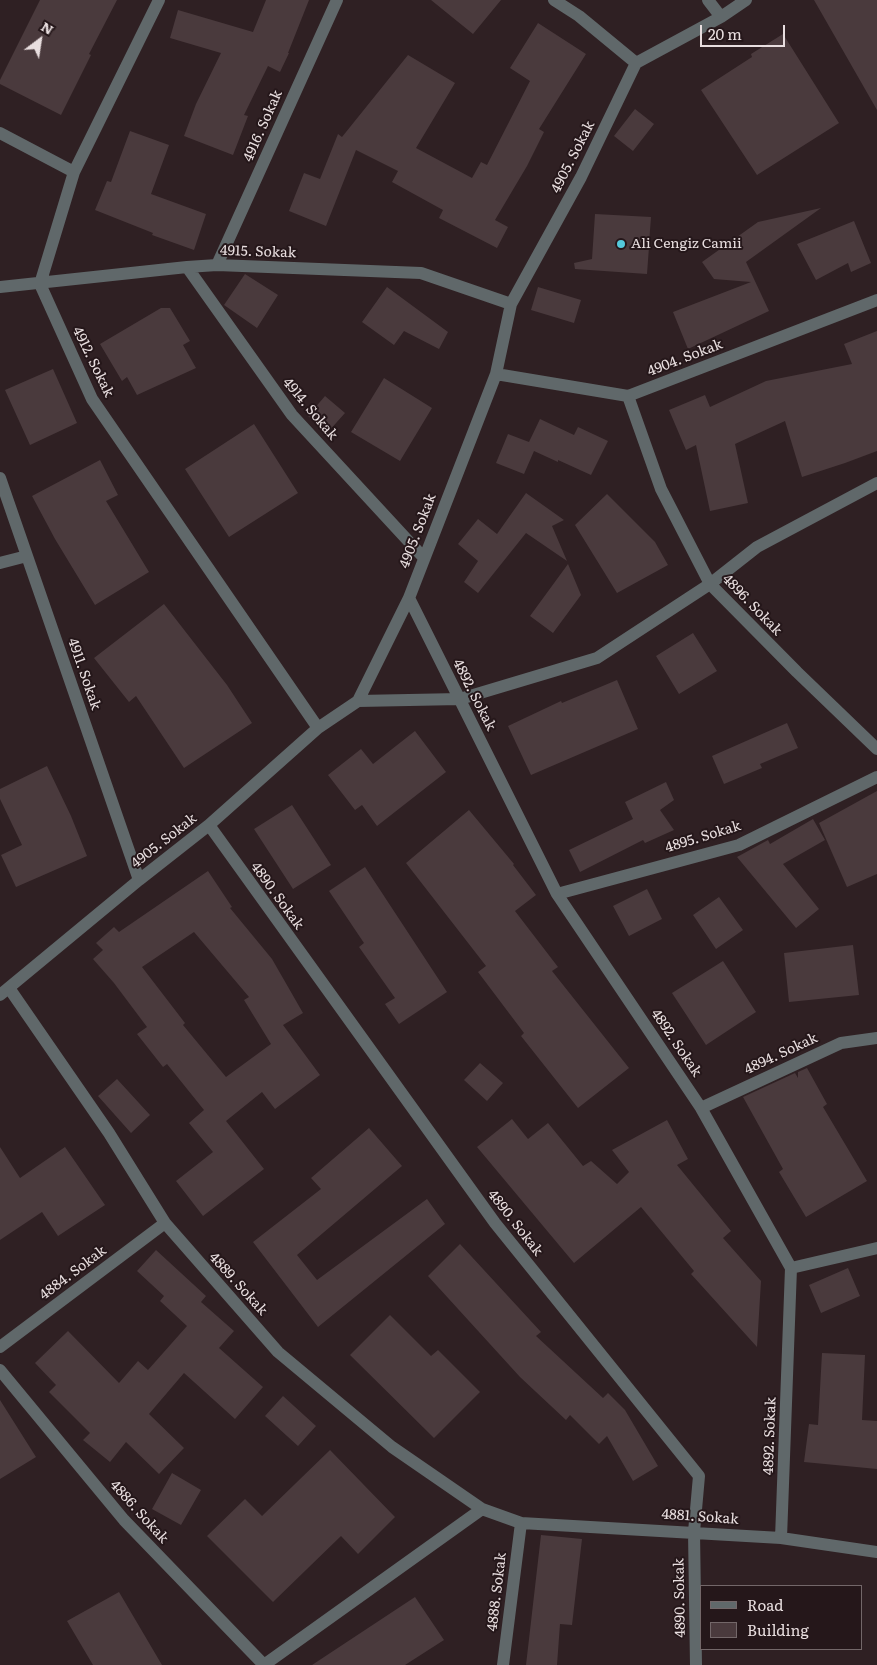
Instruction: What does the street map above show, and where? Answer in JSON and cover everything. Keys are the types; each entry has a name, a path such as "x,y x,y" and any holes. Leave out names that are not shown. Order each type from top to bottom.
{"street":[{"path":"40,284 74,172 159,0"},
{"name":"4916. Sokak","path":"217,265 334,5 338,0"},
{"path":"554,0 579,16 636,63 746,0"},
{"path":"708,0 721,16"},
{"name":"4905. Sokak","path":"4,991 208,826 318,728 358,702 408,598 496,374 511,304 581,177 636,63"},
{"path":"0,133 74,172"},
{"name":"4915. Sokak","path":"0,287 217,265 421,273 511,304"},
{"name":"4914. Sokak","path":"187,267 292,415 424,558"},
{"name":"4912. Sokak","path":"40,284 92,399 318,728"},
{"name":"4904. Sokak","path":"628,396 877,300"},
{"path":"496,374 628,396"},
{"name":"4896. Sokak","path":"628,396 661,488 710,584 877,749"},
{"name":"4911. Sokak","path":"0,478 139,880"},
{"path":"358,702 460,699 597,658 710,584 756,547 877,483"},
{"path":"0,563 27,556"},
{"name":"4892. Sokak","path":"408,598 557,894 701,1108 791,1268 781,1538"},
{"name":"4895. Sokak","path":"557,894 739,844 877,777"},
{"name":"4890. Sokak","path":"208,826 495,1223 699,1476 694,1532 696,1665"},
{"name":"4889. Sokak","path":"4,991 109,1134 165,1224 278,1352 392,1447 482,1510 521,1523"},
{"name":"4894. Sokak","path":"701,1108 841,1043 877,1038"},
{"name":"4884. Sokak","path":"0,1347 165,1224"},
{"path":"791,1268 877,1248"},
{"name":"4886. Sokak","path":"0,1370 124,1520 264,1665"},
{"path":"264,1665 482,1510"},
{"name":"4881. Sokak","path":"521,1523 781,1538 877,1552"},
{"name":"4888. Sokak","path":"503,1665 521,1523"}],"building":[{"path":"40,0 117,0 89,54 91,55 61,115 0,84 0,80"},
{"path":"266,0 309,0 280,72 268,66 244,115 248,116 233,155 184,136 196,104 221,53 170,38 178,10 253,32"},
{"path":"431,0 501,0 473,34"},
{"path":"814,0 877,0 877,110"},
{"path":"538,23 586,54 539,129 544,132 527,166 495,220 508,227 497,248 439,218 443,210 392,182 398,171 356,150 326,226 289,211 304,173 320,179 338,134 342,137 408,55 455,83 416,148 472,178 481,162 487,165 530,81 510,68"},
{"path":"783,34 839,123 757,175 701,90 752,57 751,54"},
{"path":"635,109 654,124 633,151 614,136"},
{"path":"130,131 169,145 151,194 206,214 194,250 152,235 153,233 95,210 107,181 111,182"},
{"path":"821,208 746,262 769,311 688,349 673,312 751,282 714,279 702,262 758,222"},
{"name":"Ali Cengiz Camii","path":"595,214 651,217 649,244 643,248 649,247 647,274 575,269 574,263 592,259"},
{"path":"854,221 871,263 851,272 848,263 816,280 797,244"},
{"path":"245,274 278,295 257,328 224,305"},
{"path":"387,287 448,332 439,349 404,331 394,345 362,322"},
{"path":"538,287 581,300 574,323 531,310"},
{"path":"161,308 170,308 190,341 183,345 196,368 137,395 127,377 122,381 100,344"},
{"path":"877,331 877,451 802,477 785,421 735,444 748,503 710,511 696,445 686,450 669,410 705,395 710,407 766,381 852,364 844,344"},
{"path":"53,369 77,423 30,445 5,390"},
{"path":"384,378 432,408 400,461 351,432"},
{"path":"325,396 345,413 328,432 308,416"},
{"path":"540,419 574,435 578,427 608,441 591,475 534,451 524,474 496,463 508,434 529,442"},
{"path":"254,424 298,493 229,537 185,469"},
{"path":"100,460 118,495 106,501 149,572 95,605 55,539 32,496"},
{"path":"526,493 564,520 552,526 567,561 526,533 478,593 464,582 478,561 458,544 478,519 497,534"},
{"path":"607,494 655,542 668,565 617,593 575,525"},
{"path":"568,564 581,595 553,633 530,616"},
{"path":"164,604 227,685 252,723 184,768 136,696 129,702 94,658"},
{"path":"693,633 717,671 679,694 656,656"},
{"path":"617,680 638,729 531,775 508,726 561,701 562,703"},
{"path":"787,723 798,748 760,764 762,768 724,784 712,756"},
{"path":"415,731 446,772 377,826 362,805 355,810 328,775 361,749 373,764"},
{"path":"47,766 71,816 87,856 16,887 1,855 22,845 0,799 0,789"},
{"path":"666,782 674,800 660,810 674,830 645,843 643,840 580,872 569,850 633,819 625,802"},
{"path":"877,791 877,874 847,887 819,823"},
{"path":"292,805 331,865 293,889 254,829"},
{"path":"469,810 514,864 536,895 515,911 558,967 552,971 629,1068 578,1108 521,1036 524,1033 478,972 486,966 406,863"},
{"path":"813,819 825,840 783,864 819,909 796,928 737,857 768,840 770,844"},
{"path":"365,867 447,992 399,1024 385,1004 395,998 359,947 364,943 329,891"},
{"path":"208,871 232,907 230,908 272,959 303,1013 283,1025 320,1075 275,1109 262,1092 226,1121 264,1169 203,1216 176,1181 213,1152 189,1123 204,1110 167,1064 163,1067 137,1034 147,1027 114,983 93,959 103,950 96,943 114,927 119,932","holes":["194,932 249,997 244,1000 271,1044 226,1077 183,1025 185,1023 142,967"]},
{"path":"647,889 662,919 629,936 613,906"},
{"path":"719,897 743,930 716,949 693,915"},
{"path":"853,945 859,995 789,1002 784,953"},
{"path":"723,961 756,1012 706,1045 672,993"},
{"path":"480,1063 503,1083 487,1101 464,1080"},
{"path":"807,1068 827,1104 823,1107 867,1181 806,1217 779,1172 783,1169 743,1097 795,1073 798,1078 798,1072"},
{"path":"117,1079 150,1115 131,1133 98,1096"},
{"path":"512,1119 528,1139 548,1123 583,1166 591,1161 617,1184 629,1172 612,1150 667,1120 688,1159 677,1165 731,1231 723,1238 761,1281 757,1347 691,1274 694,1271 641,1207 574,1263 477,1147"},
{"path":"369,1128 402,1166 297,1255 317,1280 427,1199 445,1224 318,1327 253,1242 321,1189 311,1178"},
{"path":"0,1147 20,1178 65,1147 105,1205 58,1236 42,1212 0,1240"},
{"path":"460,1244 541,1332 536,1336 603,1398 608,1393 625,1410 658,1466 633,1481 607,1436 599,1444 570,1415 566,1420 520,1377 428,1276"},
{"path":"156,1250 206,1296 201,1302 234,1331 219,1348 263,1387 235,1419 184,1373 149,1414 184,1448 159,1474 126,1442 110,1462 83,1440 90,1433 49,1392 56,1385 35,1363 68,1331 119,1383 138,1361 148,1370 187,1326 160,1301 164,1296 137,1271"},
{"path":"848,1268 860,1296 821,1313 809,1285"},
{"path":"390,1315 431,1356 438,1350 480,1392 434,1438 350,1355"},
{"path":"822,1353 865,1355 862,1420 877,1421 877,1469 804,1462 809,1424 818,1425"},
{"path":"283,1396 316,1426 298,1446 265,1416"},
{"path":"0,1400 36,1457 0,1479"},
{"path":"330,1450 395,1517 358,1554 341,1536 273,1602 207,1536 245,1499 262,1516"},
{"path":"172,1473 201,1490 181,1525 152,1509"},
{"path":"541,1535 582,1539 572,1625 560,1624 557,1665 526,1665"},
{"path":"119,1592 162,1665 93,1665 67,1621"},
{"path":"415,1597 444,1640 405,1665 312,1665"}],"place":[{"name":"Ali Cengiz Camii","path":"621,244"}]}
